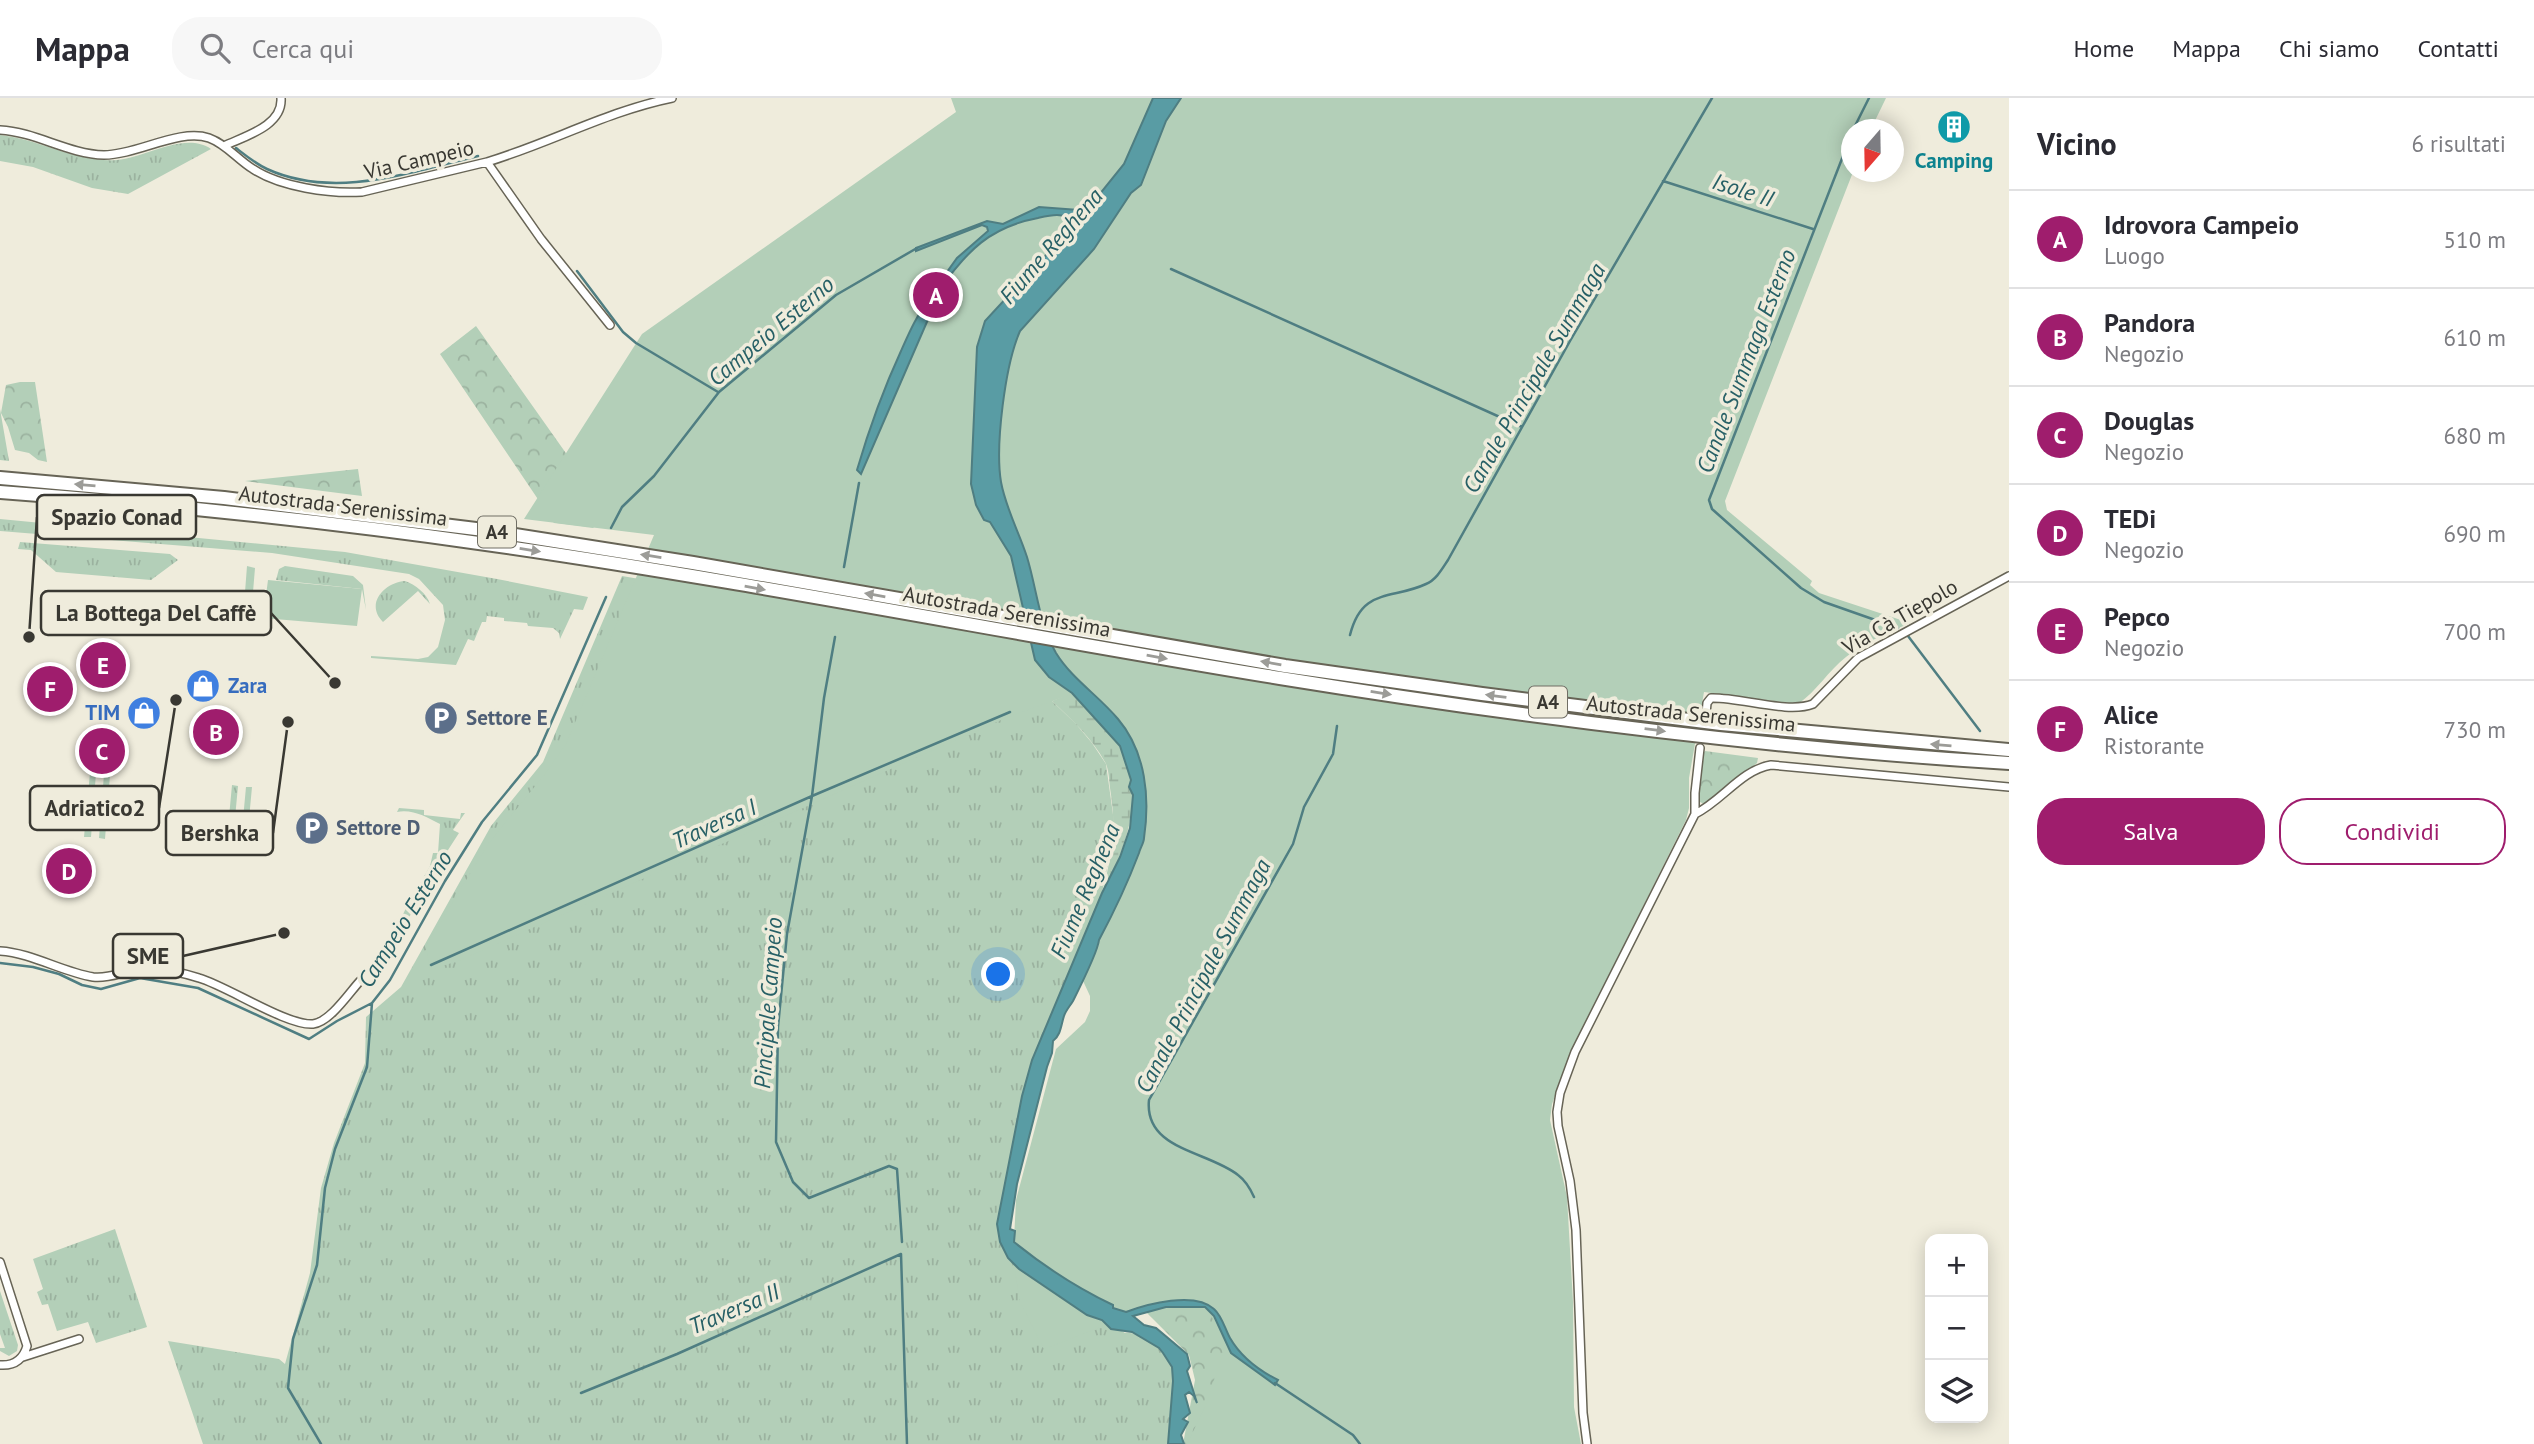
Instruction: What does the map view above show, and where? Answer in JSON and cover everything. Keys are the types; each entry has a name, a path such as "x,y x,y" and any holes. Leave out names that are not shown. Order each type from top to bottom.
{"highway":[{"name":"Autostrada Serenissima","path":"0,478 224,498 484,530 1285,666 1482,694 1721,724 2009,750"},
{"name":"Autostrada Serenissima","path":"0,492 223,511 590,559 1285,679 1494,710 1723,738 2009,763"}],"street":[{"path":"224,146 261,129 276,116 281,98"},
{"name":"Via Campeio","path":"0,130 82,152 104,155 139,150 188,136 210,138 272,180 344,193 362,192 487,162 593,121 672,98"},
{"name":"Via Campeio","path":"487,162 541,239 610,325"},
{"name":"Via Cà Tiepolo","path":"1706,714 1707,703 1711,698 1790,707 1813,704 1858,658 2009,576"},
{"path":"1587,1444 1583,1413 1576,1230 1570,1181 1558,1126 1560,1093 1575,1052 1695,814 1700,748"},
{"path":"1695,814 1710,807 1759,767 1771,765 2009,787"},
{"path":"0,951 92,977 111,978 138,970 156,969 199,978 295,1020 313,1024 330,1014 360,981"},
{"path":"0,1262 27,1346 17,1363 0,1366"},
{"path":"22,1357 79,1339"}],"green space":[{"path":"951,98 1886,98 1876,119 1841,119 1841,182 1849,182 1725,501 1727,510 1812,581 1810,585 1819,593 1910,623 1853,652 1798,704 1704,692 1689,778 1689,808 1686,820 1572,1050 1552,1104 1550,1120 1567,1197 1573,1302 1574,1407 1581,1444 1187,1444 1205,1407 1226,1344 1208,1310 1166,1309 1145,1313 1044,1349 1020,1302 1013,1259 1016,1200 1056,1049 1085,1022 1090,1011 1090,996 1084,983 1055,937 1119,891 1140,775 1086,689 1008,717 458,961 430,970 426,946 488,844 566,744 654,535 524,519 642,334 956,112"},
{"path":"0,135 102,160 128,158 177,144 200,144 211,149 128,194 92,188 33,167 0,161"},
{"path":"476,326 609,514 593,528 554,523 440,354"},
{"path":"35,382 47,462 38,460 29,453 15,450 1,413 6,385"},
{"path":"0,409 9,461 0,460"},
{"path":"358,469 362,496 245,481"},
{"path":"0,519 345,552 588,597 583,610 574,609 560,639 559,633 553,628 528,626 527,623 487,616 474,641 468,639 456,665 371,658 418,659 428,657 438,647 445,620 443,605 419,579 409,574 272,553 0,531"},
{"path":"20,542 170,554 178,560 151,580 56,572 31,550 18,549"},
{"path":"247,566 255,568 253,592 245,592"},
{"path":"285,566 353,576 363,585 366,610 362,589 276,580 279,569"},
{"path":"622,576 1031,646 1052,701 1076,724 1106,764 1115,829 1102,893 1032,1060 1022,1096 997,1224 1004,1248 1019,1269 1125,1333 1131,1333 1158,1347 1167,1357 1174,1380 1168,1444 203,1444 168,1341 279,1359 285,1364 310,1273 321,1188 334,1143 365,1063 366,1017 401,987 491,826 543,762"},
{"path":"268,580 362,589 357,626 263,618"},
{"path":"405,581 420,590 430,604 418,591 383,622 376,608 380,595 391,585"},
{"path":"1072,693 1120,745 1132,787 1127,835 1102,895 1113,830 1109,775 1105,762 1094,745 1052,701"},
{"path":"1705,751 1758,758 1757,763 1709,803 1704,804 1698,801 1697,796 1702,755"},
{"path":"90,773 96,773 91,837 84,837"},
{"path":"104,774 110,775 105,839 99,838"},
{"path":"232,785 238,786 232,850 226,849"},
{"path":"246,787 252,787 246,851 240,851"},
{"path":"399,808 424,810 424,815 460,819 461,813 465,813 453,830 459,833 430,878 377,978 373,977 406,908 430,866 433,853 438,853 440,824 414,813 397,812"},
{"path":"115,1229 147,1327 96,1343 88,1322 57,1331 48,1304 42,1305 37,1292 43,1289 33,1259"},
{"path":"0,1291 18,1345 17,1351 9,1356 0,1351 0,1348 5,1348 0,1334"},
{"path":"1156,1300 1226,1310 1246,1444 1183,1444 1195,1380 1189,1355 1138,1304"}],"water":[{"path":"1153,98 1181,98 1166,121 1141,185 1131,193 1094,249 1020,331 1010,364 1003,406 999,448 1001,482 1027,557 1050,642 1062,662 1111,711 1127,732 1140,761 1146,791 1144,840 1084,979 1053,1041 1017,1184 1010,1229 1015,1231 1014,1242 1074,1284 1113,1305 1113,1308 1126,1312 1158,1303 1183,1300 1206,1304 1217,1312 1234,1345 1245,1357 1278,1380 1275,1385 1231,1353 1214,1316 1205,1307 1166,1307 1133,1316 1144,1325 1156,1328 1187,1354 1190,1366 1187,1371 1197,1403 1189,1392 1185,1395 1190,1413 1183,1419 1188,1422 1181,1435 1184,1444 1168,1444 1172,1367 1159,1348 1132,1332 1111,1329 1102,1320 1087,1315 1019,1269 1008,1258 1000,1242 997,1224 1022,1096 1032,1060 1102,893 1120,857 1130,828 1133,795 1120,746 1072,693 1049,677 1035,660 1011,556 990,522 984,520 976,505 971,484 977,347 985,321 1069,230 1074,221 1066,216 1052,215 1021,222 993,234 970,252 940,289 937,286 957,258 988,231 987,227 982,225 916,251 916,248 987,221 1003,224 1039,207 1079,210 1095,200 1124,164"},
{"path":"930,299 936,301 861,474 857,470 882,395 910,331"}],"waterway":[{"name":"Canale Principale Summaga","path":"1350,635 1355,620 1370,602 1430,582 1448,560 1570,341 1712,98"},
{"name":"Canale Summaga Esterno","path":"1858,119 1869,98"},
{"path":"236,148 267,169 293,178 346,183 399,175 478,156"},
{"name":"Canale Summaga Esterno","path":"1841,161 1709,500 1712,509 1801,588 1824,602 1898,628"},
{"name":"Isole II","path":"1663,181 1813,229"},
{"name":"Campeio Esterno","path":"611,528 622,507 654,476 719,392 836,295 917,248"},
{"path":"1171,269 1522,427"},
{"path":"577,271 623,332 636,343 718,392"},
{"name":"Pincipale Campeio","path":"844,567 859,483"},
{"name":"Campeio Esterno","path":"321,1444 288,1388 293,1339 317,1265 325,1188 335,1149 367,1067 372,1003 390,980 445,881 482,822 537,755 606,597"},
{"name":"Canale Summaga Esterno","path":"1908,636 1980,731"},
{"name":"Pincipale Campeio","path":"835,637 824,698 812,796 787,934 778,1027 776,1142 793,1182 809,1198 889,1166 897,1169 902,1242"},
{"name":"Traversa I","path":"431,965 812,796 1010,712"},
{"name":"Canale Principale Summaga","path":"1254,1197 1248,1185 1238,1175 1167,1139 1150,1117 1149,1100 1293,844 1304,807 1333,754 1337,726"},
{"path":"0,963 33,967 101,989 140,978 198,988 309,1039 372,1003"},
{"name":"Traversa II","path":"581,1393 677,1354 901,1254 907,1444"},
{"path":"1275,1383 1353,1435 1360,1444"}],"place":[{"name":"Camping","path":"1954,127"},
{"name":"Idrovora Campeio","path":"936,295"},
{"name":"Spazio Conad","path":"29,637"},
{"name":"Pepco","path":"103,665"},
{"name":"La Bottega Del Caffè","path":"335,683"},
{"name":"Zara","path":"203,686"},
{"name":"Alice","path":"50,689"},
{"name":"Adriatico2","path":"176,700"},
{"name":"TIM","path":"144,713"},
{"name":"Settore E","path":"441,718"},
{"name":"Bershka","path":"288,722"},
{"name":"Pandora","path":"216,732"},
{"name":"Douglas","path":"102,751"},
{"name":"Settore D","path":"312,828"},
{"name":"TEDi","path":"69,871"},
{"name":"SME","path":"284,933"}],"water label":[{"name":"Fiume Reghena","path":"1051,246"},
{"name":"Fiume Reghena","path":"1085,891"}]}
